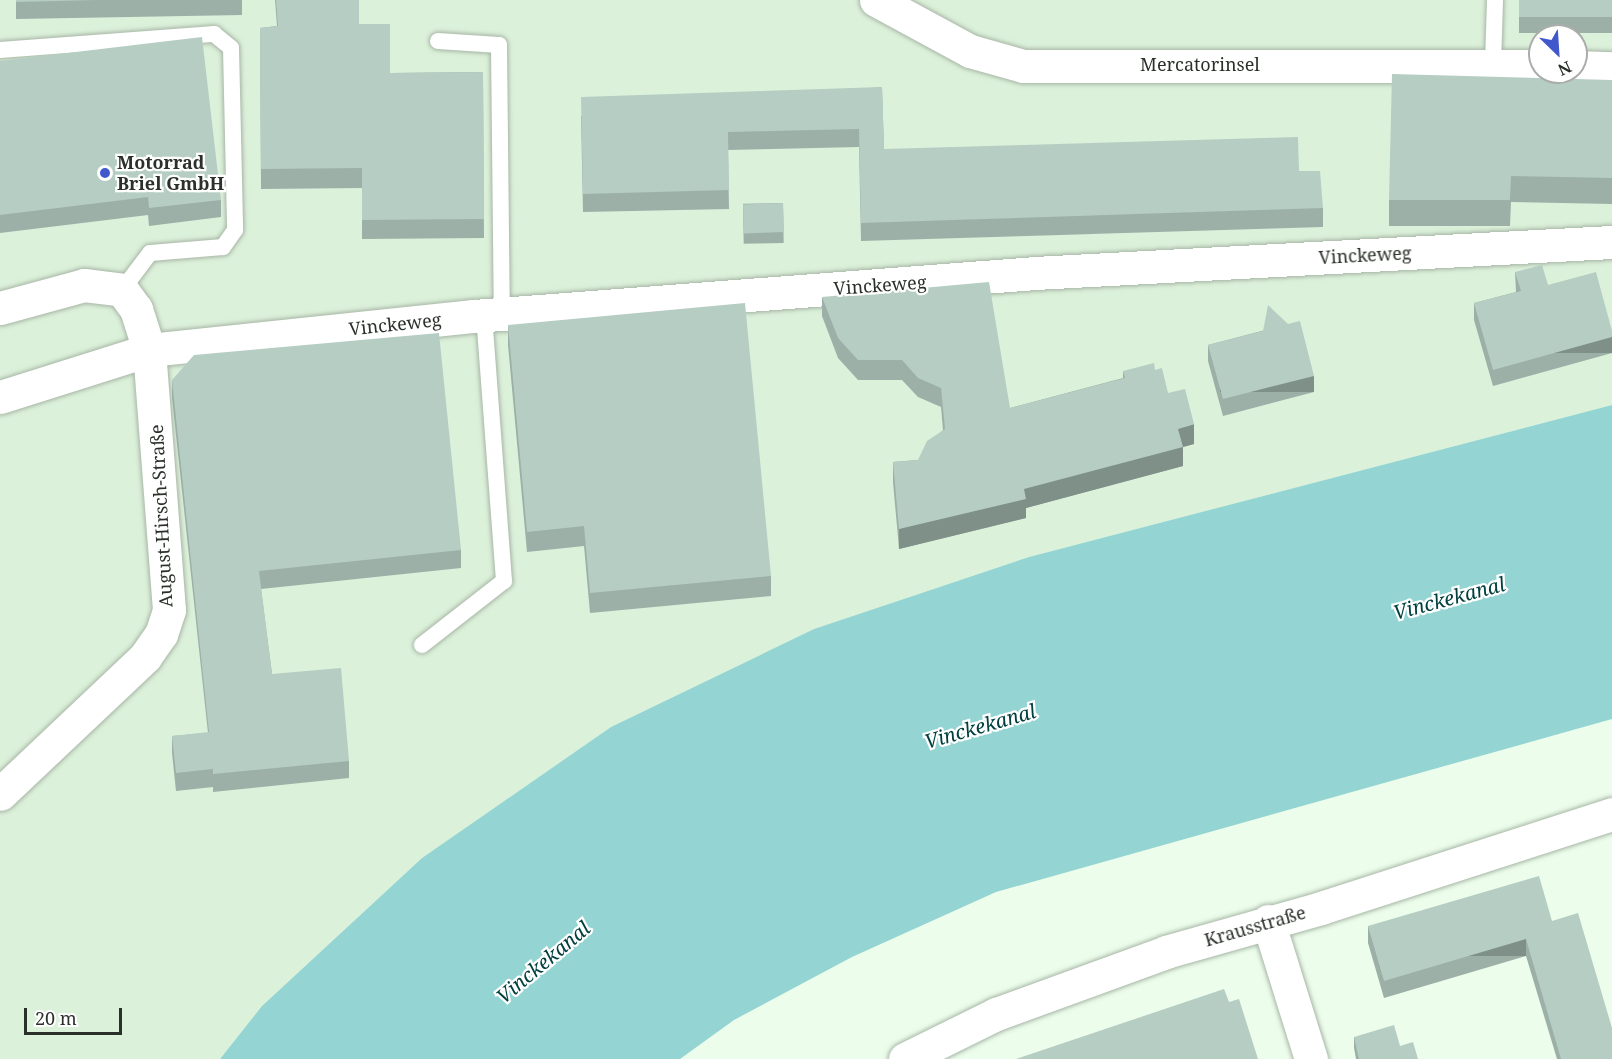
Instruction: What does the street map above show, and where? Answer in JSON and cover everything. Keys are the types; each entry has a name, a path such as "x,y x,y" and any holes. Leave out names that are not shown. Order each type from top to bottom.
{"street":[{"name":"Mercatorinsel","path":"876,0 970,51 1023,66 1528,65"},
{"path":"1588,67 1612,68"},
{"name":"Vinckeweg","path":"0,397 149,350 493,315 1035,273 1612,242"},
{"path":"0,308 84,285 122,290 136,309 149,350"},
{"name":"August-Hirsch-Straße","path":"0,794 50,741 123,680 161,634 169,610 168,569 149,350"},
{"name":"Krausstraße","path":"905,1059 996,1014 1268,921 1612,814"},
{"path":"1268,921 1311,1059"}],"lane":[{"path":"1493,64 1495,0"},
{"path":"0,50 214,34 231,48 235,230 223,248 150,253 122,290"},
{"path":"422,645 504,581 493,315 499,45 438,41"}],"shaded area":[{"path":"0,0 1612,0 1612,405 1029,557 814,629 611,727 422,858 262,1006 220,1059 0,1059"}],"water":[{"name":"Vinckekanal","path":"1612,405 1612,719 996,892 852,957 734,1020 680,1059 220,1059 262,1006 422,858 611,727 814,629 1029,557"}],"building":[{"path":"16,0 96,0 16,2"},
{"path":"276,0 359,0 359,24 390,24 390,73 483,72 484,219 362,220 362,168 261,169 260,28 278,26"},
{"path":"1519,0 1612,0 1612,17 1519,17"},
{"path":"202,37 221,200 149,208 148,197 0,215 0,61"},
{"path":"1392,74 1528,78 1528,84 1588,84 1588,79 1612,80 1612,178 1511,176 1510,200 1389,200"},
{"path":"882,87 884,149 1298,137 1299,171 1320,171 1323,208 861,223 859,129 728,132 729,190 583,194 581,97"},
{"path":"783,203 784,232 744,233 743,204"},
{"path":"1542,265 1548,285 1596,272 1612,337 1493,370 1474,303 1521,291 1515,272"},
{"path":"989,282 1010,408 1125,378 1123,371 1154,363 1155,370 1162,368 1168,393 1185,389 1194,424 1178,429 1183,447 1024,489 1026,499 899,529 893,462 918,460 927,441 945,429 941,388 918,378 902,360 858,360 838,338 822,297"},
{"path":"745,303 771,576 590,593 584,526 527,532 508,325"},
{"path":"1268,305 1288,324 1300,321 1314,376 1223,399 1208,345 1263,331"},
{"path":"439,333 461,550 259,571 272,674 341,668 349,761 213,774 213,769 176,773 172,736 209,732 172,380 194,355"},
{"path":"1539,876 1552,921 1578,913 1612,1028 1612,1059 1561,1059 1526,939 1384,981 1368,926"},
{"path":"1224,989 1229,1002 1239,999 1258,1059 1016,1059"},
{"path":"1394,1025 1400,1046 1413,1042 1418,1059 1359,1059 1354,1037"}],"place":[{"name":"Motorrad Briel GmbH","path":"105,173"}]}
